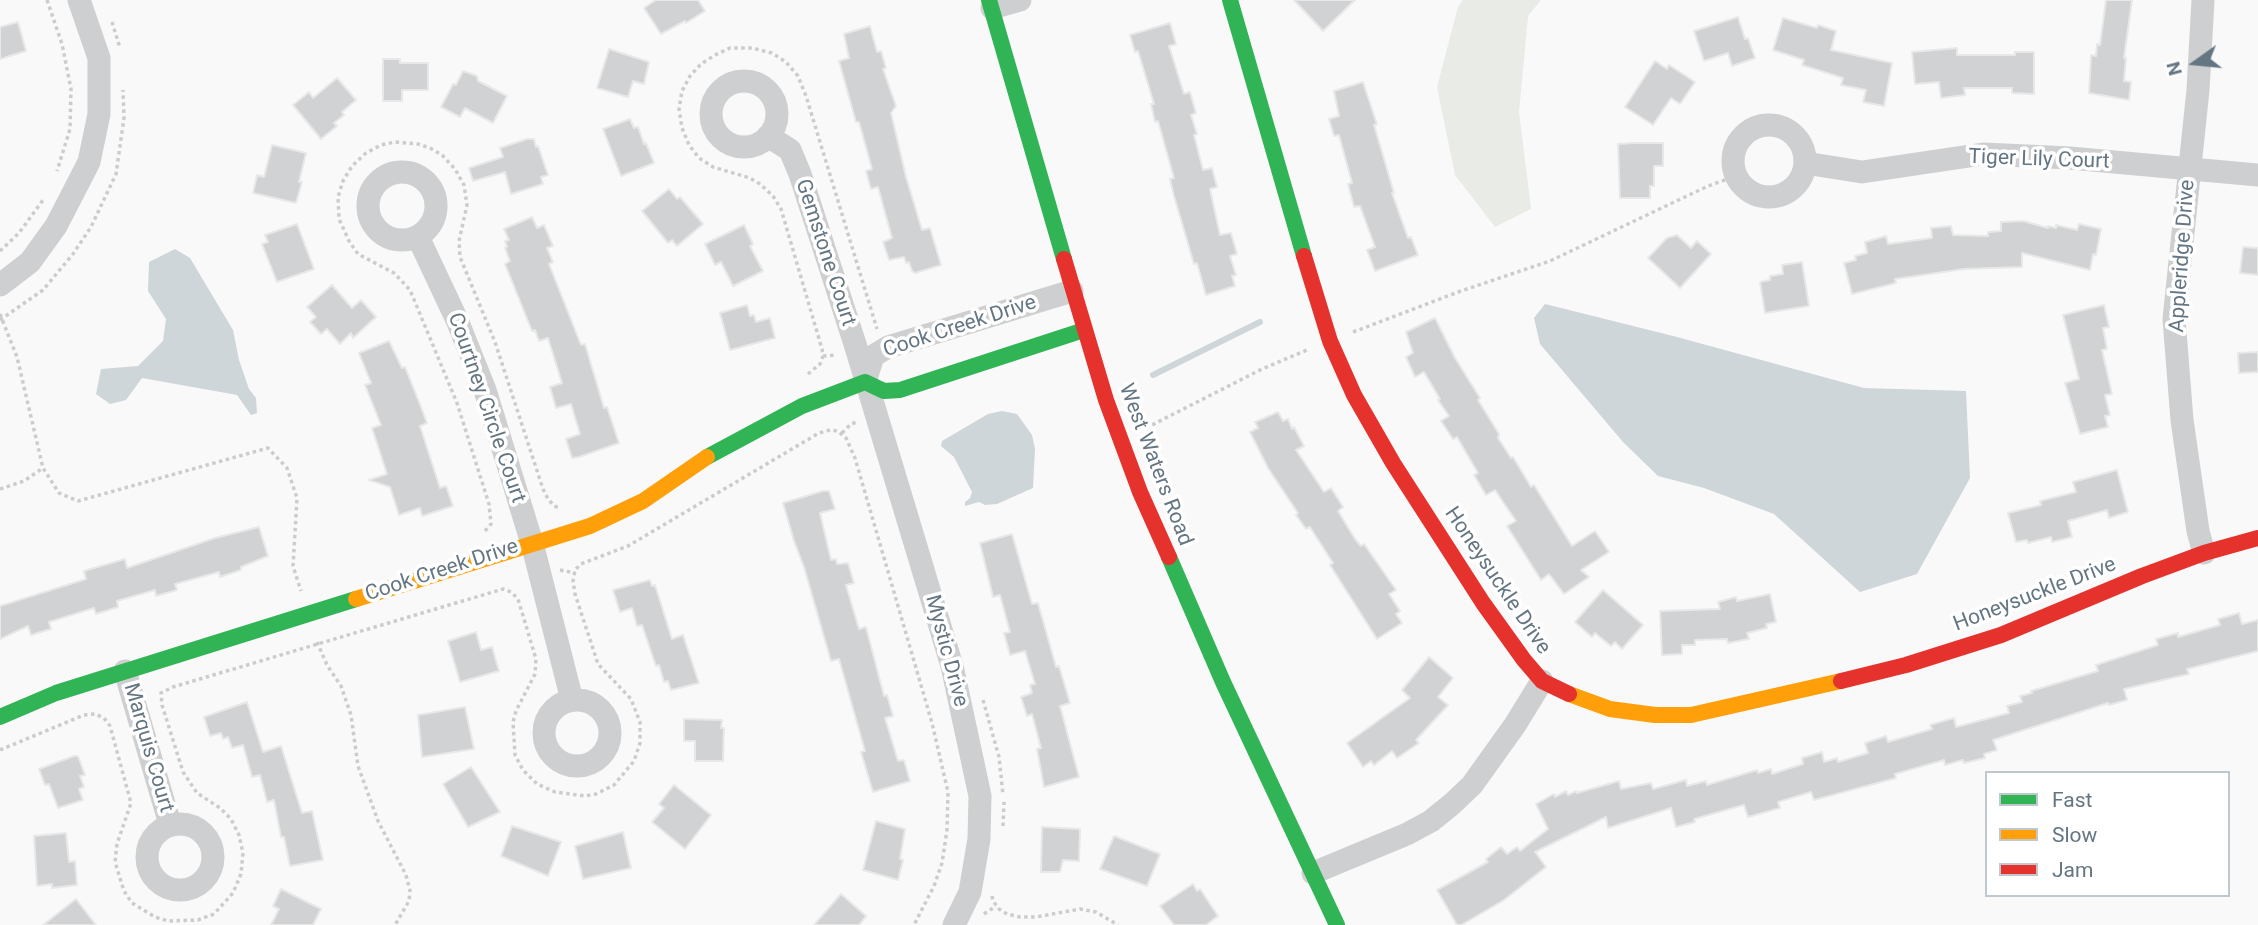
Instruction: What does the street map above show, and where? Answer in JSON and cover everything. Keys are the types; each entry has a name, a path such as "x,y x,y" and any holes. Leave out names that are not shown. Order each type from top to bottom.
{"street":[{"path":"0,285 30,262 56,226 89,162 99,114 99,58 79,0"},
{"path":"991,4 1020,0"},
{"name":"Honeysuckle Drive","path":"1230,0 1318,305 1353,395 1393,463 1483,603 1542,681 1559,690 1610,709 1655,715 1691,715 1803,691 1893,668 2001,635 2204,552 2258,538"},
{"name":"Appleridge Drive","path":"2203,0 2174,319 2182,420 2198,531 2204,552"},
{"name":"West Waters Road","path":"991,4 1084,330 1140,492 1223,682 1337,925"},
{"path":"1770,125 1783,128 1794,135 1801,145 1805,163 1797,184 1788,191 1772,197 1760,196 1749,191 1736,176 1734,153 1746,133 1770,125"},
{"name":"Gemstone Court","path":"768,136 790,150 800,174 855,344 864,382"},
{"name":"Tiger Lily Court","path":"1805,163 1862,172 1983,154 2070,158 2258,175"},
{"name":"Courtney Circle Court","path":"418,237 457,320 485,390 533,543 572,700"},
{"name":"Cook Creek Drive","path":"864,382 873,356 888,347 1072,290"},
{"name":"Cook Creek Drive","path":"0,717 56,693 590,526 643,501 714,452 802,406 864,382 884,391 900,390 1084,330"},
{"name":"Mystic Drive","path":"864,382 877,416 952,666 980,796 979,839 966,923"},
{"name":"Marquis Court","path":"125,671 170,824"},
{"path":"1313,873 1432,821 1472,785 1515,725 1542,681"}],"path":[{"path":"47,0 71,89 70,129 54,179"},
{"path":"802,378 820,365 823,356 781,209 773,196 760,184 750,178 713,167 699,158 689,145 682,128 679,109 682,91 690,76 701,64 715,55 730,48 752,48 772,53 786,62 798,76 878,330"},
{"path":"475,537 486,531 491,524 492,515 457,403 426,325 410,290 394,273 358,254 339,219 338,197 343,181 352,166 366,153 381,145 395,142 430,148 442,155 455,169 464,185 467,205 459,241 460,257 499,354 544,489 554,506 564,509"},
{"path":"1354,331 1550,261 1708,186 1736,176"},
{"path":"0,251 19,233 43,200"},
{"path":"43,290 1,317 17,357 43,468 59,493 78,501 268,448 287,468 297,498 293,566 300,590 310,587"},
{"path":"1146,428 1303,351"},
{"path":"161,693 173,687 503,589 512,592 517,599 536,659 536,674 513,722 515,755 523,770 537,784 555,792 585,796 596,793 614,785 634,761 640,743 640,722 631,699 598,664 575,594 575,573 582,564 628,546 819,433 830,430 842,433 855,458 932,723 948,792 947,830 942,863 934,886 914,925"},
{"path":"0,489 24,481 43,468"},
{"path":"562,569 575,573"},
{"path":"308,614 318,644 327,665 341,686 351,715 358,766 378,821 406,875 410,891 409,901 395,925"},
{"path":"155,690 161,693"},
{"path":"0,750 84,715 94,714 104,718 110,726 129,786 131,803 117,844 117,872 124,891 132,902 155,918 168,921 198,920 214,914 233,893 242,874 243,853 239,835 231,819 197,793 183,772 162,705 161,693"},
{"path":"966,923 996,906"}],"shaded area":[{"path":"1463,0 1541,0 1528,16 1519,112 1531,209 1495,227 1455,175 1437,87 1458,7"},
{"path":"175,249 190,258 233,330 239,360 249,389 256,398 257,413 251,415 237,395 142,378 126,400 110,404 96,394 101,369 138,366 163,341 166,319 148,291 149,262"},
{"path":"1545,304 1864,388 1966,391 1970,478 1917,574 1860,592 1774,514 1704,488 1658,476 1623,442 1540,344 1534,318"},
{"path":"1002,411 1017,414 1032,435 1035,449 1033,488 997,504 985,505 979,502 965,506 972,492 954,457 941,446 942,441 988,414"}],"building":[{"path":"656,0 698,0 705,11 661,34 644,8"},
{"path":"1294,0 1355,0 1323,31"},
{"path":"2106,0 2132,0 2124,58 2124,81 2131,82 2129,100 2089,93 2091,55 2096,56 2097,44 2100,45"},
{"path":"1738,17 1755,58 1732,66 1728,53 1704,61 1694,31"},
{"path":"1783,18 1836,31 1831,50 1892,63 1884,106 1863,102 1866,90 1841,85 1843,78 1802,65 1804,60 1773,50"},
{"path":"18,22 26,51 0,59 0,27"},
{"path":"1170,23 1176,44 1169,46 1184,94 1190,92 1196,113 1191,115 1203,170 1212,168 1217,187 1210,189 1220,235 1231,233 1237,254 1230,256 1236,275 1232,276 1235,286 1206,295 1174,196 1170,179 1174,178 1158,121 1155,122 1151,104 1154,104 1138,51 1135,52 1130,35"},
{"path":"870,26 877,52 881,51 886,68 883,69 896,106 891,113 906,177 922,230 930,228 941,265 915,273 904,257 889,260 883,242 892,238 878,187 871,189 866,171 872,169 839,61 849,58 844,34"},
{"path":"1957,48 1957,55 2015,55 2015,52 2034,52 2034,94 2012,93 2012,88 1964,88 1965,95 1941,98 1939,82 1915,84 1912,52"},
{"path":"609,49 649,62 644,84 633,81 628,97 597,88"},
{"path":"383,59 400,59 400,63 428,63 428,90 402,90 402,101 383,101"},
{"path":"1655,61 1667,69 1669,65 1695,82 1680,104 1671,98 1653,125 1625,107"},
{"path":"463,71 477,76 478,81 507,96 493,123 465,108 460,117 441,107"},
{"path":"337,78 356,100 342,112 344,115 334,123 337,126 321,139 293,105 309,92 313,98"},
{"path":"1363,82 1377,124 1374,125 1392,193 1408,238 1411,237 1418,255 1375,271 1367,250 1375,247 1360,206 1354,207 1348,184 1352,183 1339,135 1334,136 1329,119 1339,116 1334,91"},
{"path":"630,119 634,128 638,127 654,163 621,176 603,129"},
{"path":"534,139 536,147 538,146 548,175 541,177 543,184 511,194 505,172 473,181 469,168 503,157 500,148"},
{"path":"1663,143 1663,166 1654,166 1654,186 1650,186 1650,198 1620,198 1618,144"},
{"path":"272,145 306,153 296,203 253,193 257,175 264,177"},
{"path":"669,189 677,199 680,197 703,224 677,246 672,240 668,243 642,211"},
{"path":"532,217 537,228 544,225 553,246 547,248 553,262 549,264 581,345 585,344 604,408 607,407 619,443 579,457 572,458 566,439 580,434 571,404 556,408 550,387 562,383 548,338 539,341 535,330 532,331 505,264 510,261 505,248 505,241 509,240 504,229"},
{"path":"2023,221 2048,228 2056,228 2056,225 2077,230 2079,224 2101,229 2090,270 2022,253 2022,267 1964,269 1895,279 1896,283 1852,294 1844,263 1867,253 1865,242 1886,236 1888,244 1932,238 1931,228 1951,226 1953,235 1988,236 1988,232 2001,231 2001,222"},
{"path":"297,224 314,269 277,282 262,244 268,242 265,235"},
{"path":"744,225 753,244 750,246 763,271 733,286 721,262 715,265 705,244"},
{"path":"1677,235 1691,248 1697,241 1711,254 1680,288 1648,258 1667,238"},
{"path":"2243,247 2258,248 2258,275 2240,273"},
{"path":"1802,262 1809,306 1765,313 1760,282 1770,280 1770,276 1783,274 1782,265"},
{"path":"332,285 352,308 361,300 376,317 353,338 351,333 340,344 327,329 321,334 310,322 316,317 307,307"},
{"path":"747,305 750,316 754,315 756,322 770,318 775,338 730,350 720,313"},
{"path":"2104,305 2109,327 2103,328 2107,349 2102,350 2112,394 2105,395 2110,415 2105,416 2108,427 2080,434 2065,383 2079,379 2063,315"},
{"path":"1435,318 1499,434 1498,438 1531,487 1534,485 1572,546 1595,531 1609,552 1581,570 1589,577 1564,594 1549,574 1541,580 1507,526 1516,521 1495,490 1486,495 1474,475 1478,473 1457,437 1453,439 1441,421 1449,416 1424,372 1415,377 1406,357 1413,353 1406,332"},
{"path":"389,341 402,368 405,367 421,407 427,423 420,426 440,488 446,486 453,506 422,516 420,508 399,515 390,487 369,480 387,474 372,428 381,425 365,385 371,383 359,353"},
{"path":"2258,352 2258,372 2239,373 2238,353"},
{"path":"1278,412 1283,421 1288,419 1292,429 1294,427 1304,446 1296,450 1324,492 1331,488 1343,507 1338,511 1355,539 1361,546 1364,544 1396,590 1389,594 1400,611 1396,614 1402,623 1377,639 1330,565 1333,563 1310,527 1306,529 1296,515 1298,513 1268,468 1250,432 1258,428 1255,422"},
{"path":"2117,470 2128,512 2109,518 2107,510 2068,521 2072,537 2052,542 2051,537 2028,543 2027,540 2016,542 2008,513 2076,492 2073,482"},
{"path":"829,491 835,509 820,513 831,560 836,559 837,564 848,563 854,583 846,585 859,629 866,627 884,696 887,695 893,716 885,718 898,761 904,760 910,781 873,792 861,752 865,751 839,659 831,661 783,503"},
{"path":"259,527 268,556 241,567 241,570 220,577 219,572 175,584 177,590 156,596 155,590 117,601 118,607 96,614 94,608 49,622 51,629 31,635 28,626 0,639 0,606 86,579 84,571 125,559 127,568 215,538"},
{"path":"1012,534 1032,604 1038,603 1056,667 1059,666 1070,703 1060,706 1079,777 1044,787 1037,749 1041,748 1032,714 1027,716 1021,697 1032,693 1030,685 1035,684 1025,651 1010,655 1004,633 1010,632 1000,595 993,597 980,543"},
{"path":"650,580 652,586 655,585 672,639 683,635 699,683 671,690 668,681 664,682 659,665 656,666 642,625 637,626 632,608 620,612 613,590"},
{"path":"1603,590 1643,625 1622,649 1615,642 1611,646 1595,633 1592,637 1575,622"},
{"path":"1770,594 1776,622 1766,624 1767,628 1747,633 1749,639 1728,643 1727,639 1695,640 1695,645 1682,645 1682,654 1662,655 1660,611 1720,609 1718,602 1736,597 1737,601"},
{"path":"2239,613 2242,624 2258,620 2258,651 2187,669 2189,674 2124,689 2127,700 2109,705 2108,703 1993,740 1997,750 1984,754 1985,758 1945,765 1944,760 1895,774 1896,778 1814,800 1811,792 1778,802 1780,808 1748,817 1744,805 1676,827 1671,808 1608,828 1606,817 1535,852 1546,867 1504,900 1461,925 1457,925 1437,890 1488,862 1486,859 1501,847 1507,854 1517,847 1520,851 1548,829 1536,804 1554,794 1555,797 1566,791 1568,795 1619,781 1621,789 1651,783 1653,789 1686,780 1687,786 1706,781 1707,785 1757,770 1758,773 1771,769 1772,774 1803,764 1802,758 1822,752 1824,762 1837,758 1838,762 1868,753 1865,743 1886,736 1888,742 1932,729 1930,725 1954,718 1956,727 2009,713 2007,706 2022,702 2020,696 2032,693 2031,691 2098,671 2096,665 2158,645 2156,639 2178,633 2178,637 2220,625 2218,619"},
{"path":"476,632 481,650 492,647 499,671 460,682 448,641"},
{"path":"1429,657 1453,678 1438,697 1448,705 1416,740 1419,743 1397,758 1392,751 1374,765 1371,761 1363,767 1347,743 1410,698 1402,690"},
{"path":"247,702 263,752 281,746 302,813 312,811 323,860 290,866 274,800 267,802 260,775 252,777 243,745 232,748 228,737 223,739 221,733 210,736 204,717"},
{"path":"465,707 474,749 422,757 418,715"},
{"path":"684,719 722,720 723,761 695,761 695,741 684,741"},
{"path":"78,756 85,775 80,776 84,787 79,789 83,800 58,808 49,784 45,785 39,769"},
{"path":"471,767 500,812 468,827 443,784"},
{"path":"674,785 711,815 685,849 652,822 664,808 659,804"},
{"path":"876,821 905,829 900,859 903,860 898,880 863,870"},
{"path":"512,826 561,842 548,876 501,856"},
{"path":"1042,827 1080,829 1079,861 1063,860 1060,872 1041,872"},
{"path":"623,832 631,868 583,879 575,846"},
{"path":"66,833 69,862 75,861 77,885 52,888 52,884 37,886 34,836"},
{"path":"1114,836 1160,854 1147,886 1100,869"},
{"path":"1193,884 1197,891 1200,889 1218,916 1206,925 1174,925 1160,906"},
{"path":"281,889 321,909 313,925 271,925 279,909 273,906"},
{"path":"841,894 866,916 859,925 814,925"},
{"path":"76,899 96,925 43,925"}],"waterway":[{"path":"1153,375 1260,322"}],"traffic: fast":[{"path":"989,0 1064,259"},
{"path":"1230,0 1304,256"},
{"path":"707,457 802,406 865,382 884,391 900,390 1084,330"},
{"path":"1169,557 1223,682 1337,925"},
{"path":"0,717 56,693 356,599"}],"traffic: slow":[{"path":"356,599 590,526 643,501 707,457"},
{"path":"1569,694 1610,709 1655,715 1691,715 1841,681"}],"traffic: jam":[{"path":"1304,256 1330,341 1354,395 1393,463 1483,603 1524,660 1542,681 1569,694"},
{"path":"1064,259 1106,400 1140,492 1169,557"},
{"path":"1841,681 1906,665 2001,635 2142,576 2204,553 2258,538"}]}
